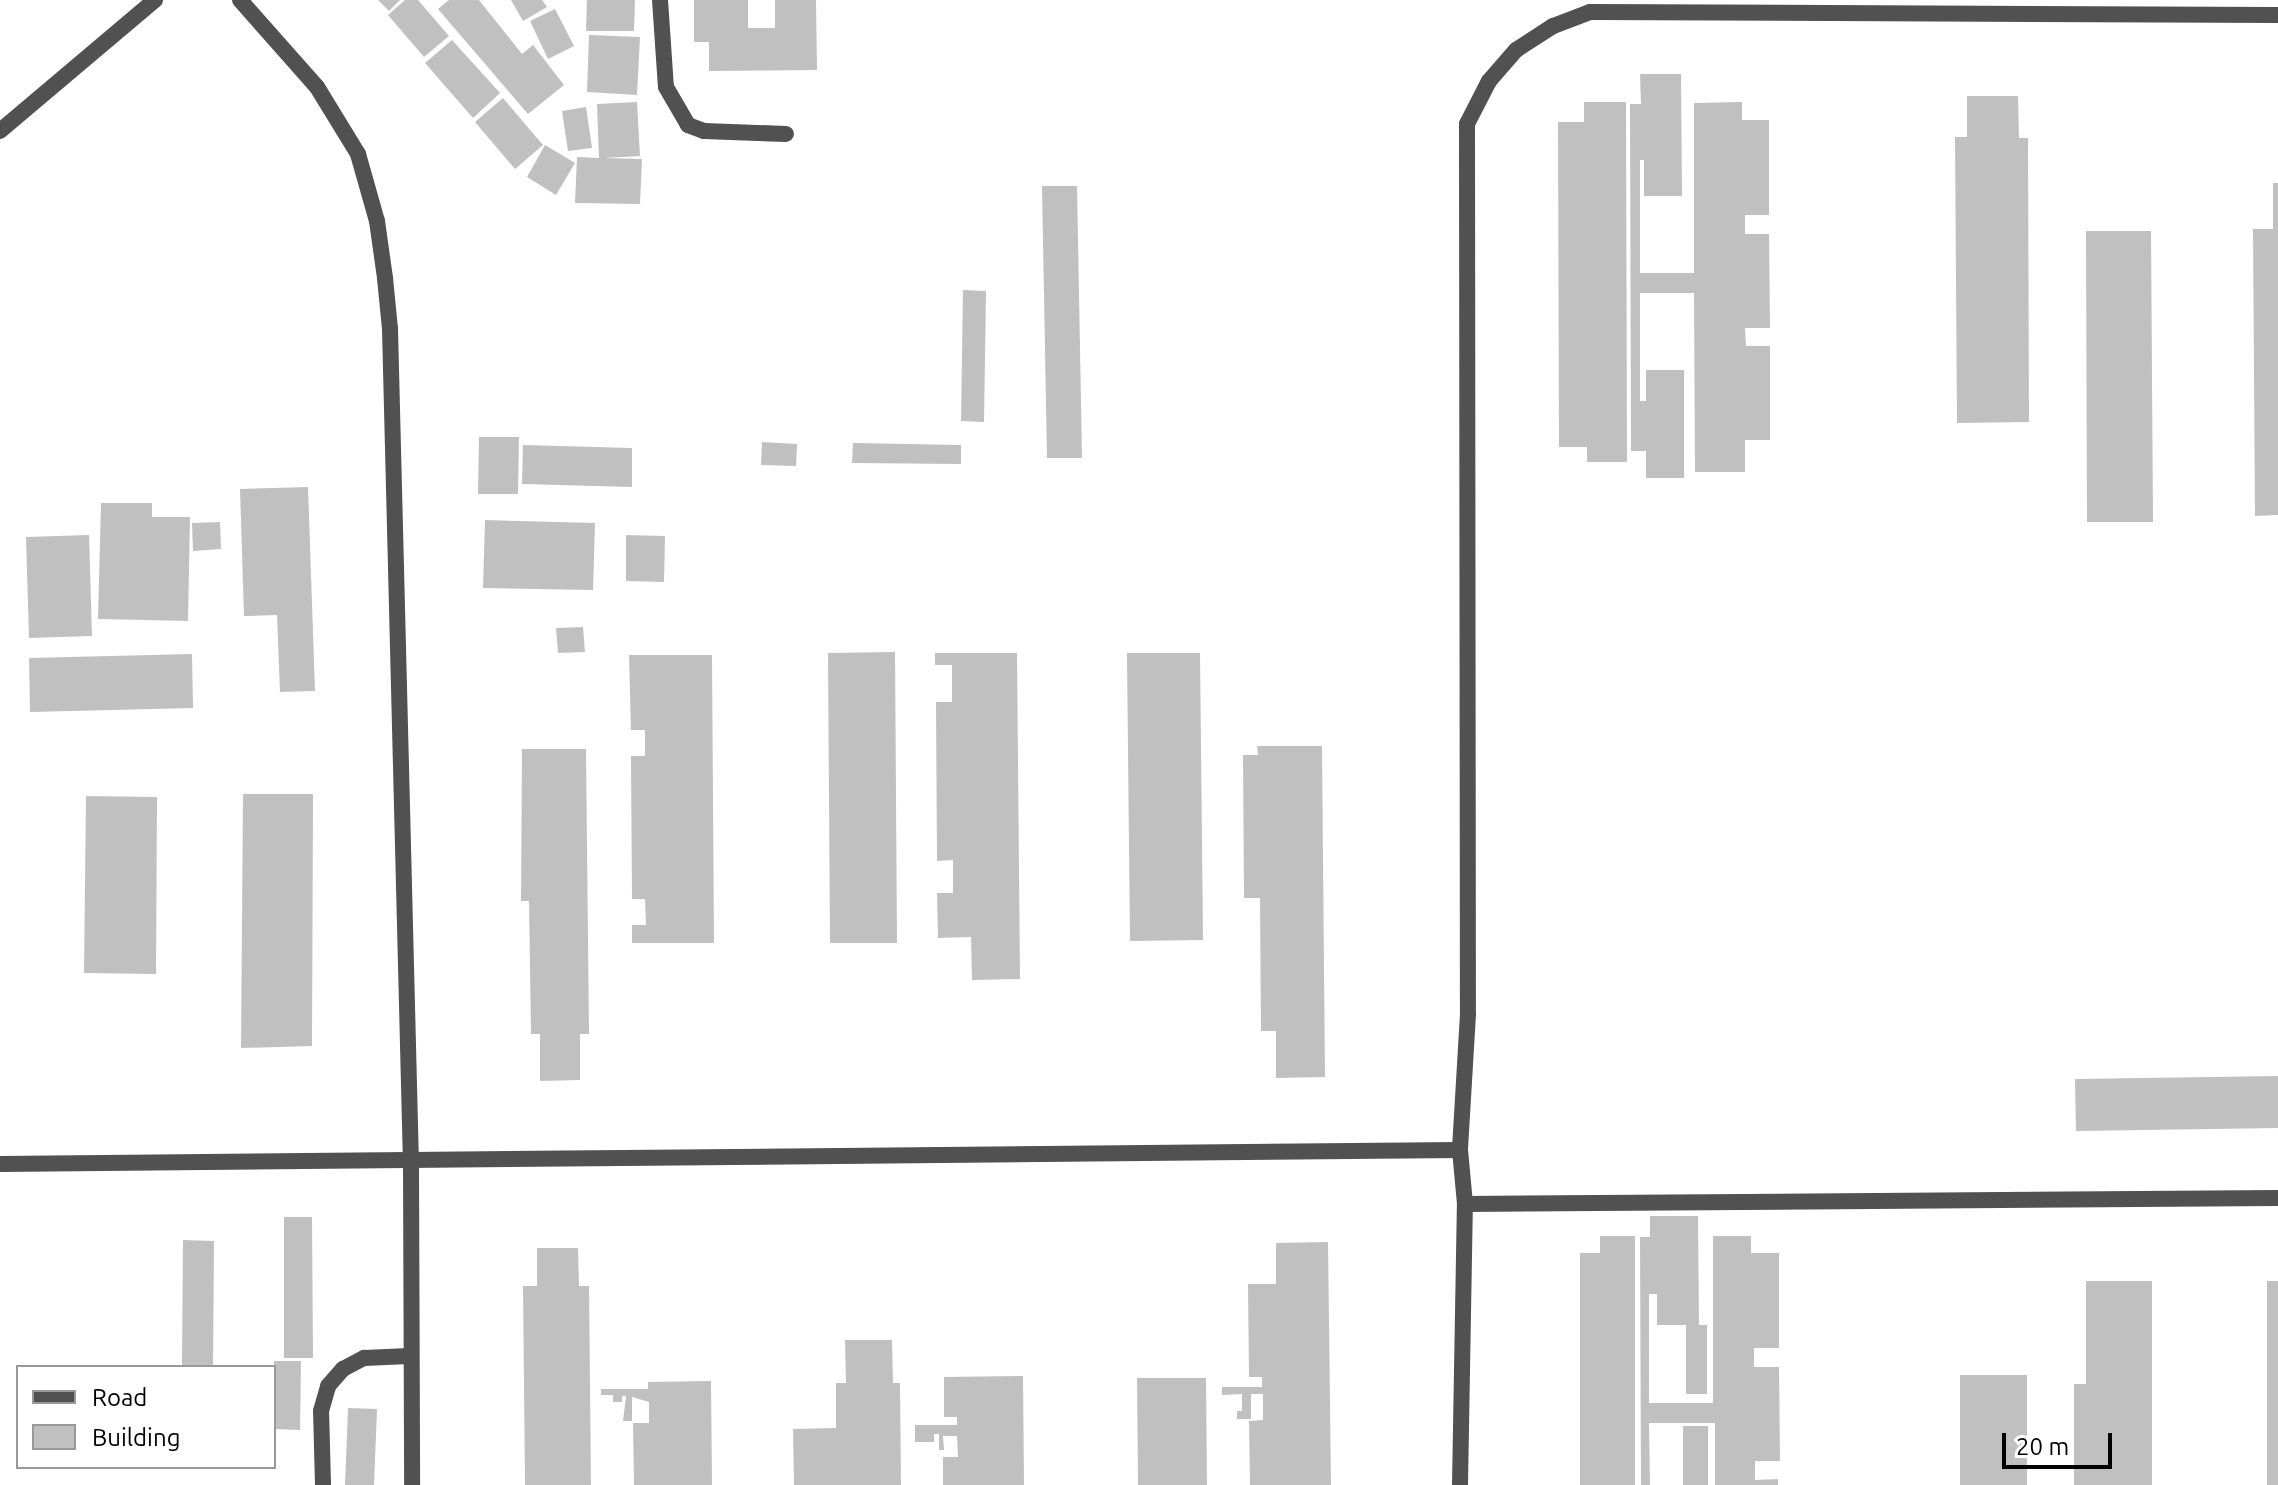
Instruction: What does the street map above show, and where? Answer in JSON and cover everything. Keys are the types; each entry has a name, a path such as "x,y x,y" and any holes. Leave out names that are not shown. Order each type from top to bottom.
{"street":[{"path":"0,131 155,0"},
{"path":"240,0 317,87 358,154 377,221 390,329 411,1162 409,1356 412,1485"},
{"path":"660,0 666,87 688,125 704,131 786,134"},
{"path":"1460,1485 1465,1204 1460,1150 1468,1014 1467,124 1489,81 1516,50 1553,26 1590,12 2278,15"},
{"path":"0,1164 1460,1150"},
{"path":"1465,1204 2278,1198"},
{"path":"323,1485 321,1411 328,1386 343,1369 364,1358 409,1356"}],"building":[{"path":"378,0 400,0 389,11"},
{"path":"405,0 418,0 449,36 424,57 388,15"},
{"path":"449,0 479,0 522,54 533,45 564,85 528,114 438,9"},
{"path":"511,0 542,0 547,7 523,21"},
{"path":"587,0 635,0 634,31 586,31"},
{"path":"694,0 748,0 748,28 775,28 775,0 816,0 817,70 709,71 709,42 694,42"},
{"path":"555,9 574,46 548,59 530,21"},
{"path":"589,35 640,37 637,95 587,92"},
{"path":"452,40 500,93 473,118 425,63"},
{"path":"1640,74 1681,74 1682,196 1644,196 1644,160 1640,160 1640,273 1694,273 1694,103 1742,102 1742,120 1769,120 1769,215 1745,215 1745,234 1769,234 1770,328 1745,328 1746,346 1770,346 1770,440 1745,440 1745,472 1695,472 1694,293 1640,293 1640,401 1646,401 1646,370 1684,370 1684,478 1646,478 1646,451 1631,451 1630,104 1641,104"},
{"path":"1967,96 2018,96 2019,138 2028,138 2029,422 1957,423 1955,137 1967,137"},
{"path":"503,98 543,145 515,169 475,122"},
{"path":"637,102 640,156 603,158 642,159 640,204 575,203 577,157 599,158 597,104"},
{"path":"1584,102 1626,102 1627,462 1587,462 1587,447 1559,447 1558,122 1584,122"},
{"path":"586,107 592,148 568,151 562,111"},
{"path":"545,145 575,163 556,195 527,177"},
{"path":"2273,183 2278,183 2278,515 2255,516 2253,229 2273,229"},
{"path":"1042,186 1077,186 1082,458 1047,458"},
{"path":"2086,231 2151,231 2153,522 2087,522"},
{"path":"963,290 986,291 984,422 961,421"},
{"path":"479,437 519,437 518,494 478,494"},
{"path":"762,442 797,444 796,466 761,465"},
{"path":"853,443 961,445 961,464 852,463"},
{"path":"523,445 632,448 632,487 522,484"},
{"path":"308,487 315,691 280,692 277,615 244,616 240,489"},
{"path":"101,503 152,503 152,517 190,517 188,621 98,619"},
{"path":"485,520 595,523 593,590 483,588"},
{"path":"220,522 221,549 193,551 192,523"},
{"path":"89,535 92,636 29,638 26,537"},
{"path":"626,535 665,536 664,582 626,581"},
{"path":"583,627 585,652 558,653 556,628"},
{"path":"895,652 897,943 830,943 828,653"},
{"path":"935,653 1017,653 1020,979 972,980 971,937 938,938 937,893 953,893 953,860 937,861 936,702 952,702 952,665 935,665"},
{"path":"1127,653 1200,653 1203,940 1130,941"},
{"path":"192,654 193,708 30,712 29,658"},
{"path":"629,655 712,655 714,943 632,943 632,925 646,925 645,899 632,899 631,756 645,756 645,730 631,730"},
{"path":"1257,746 1322,746 1325,1077 1276,1078 1276,1031 1261,1031 1260,898 1244,898 1243,755 1258,755"},
{"path":"522,749 586,749 589,1034 580,1034 580,1080 540,1081 540,1034 531,1034 529,901 521,901"},
{"path":"243,794 313,794 312,1046 241,1048"},
{"path":"86,796 157,797 156,974 84,973"},
{"path":"2278,1076 2278,1128 2076,1131 2075,1079"},
{"path":"1650,1216 1698,1216 1699,1325 1707,1325 1707,1394 1686,1394 1686,1325 1657,1325 1657,1294 1649,1294 1649,1403 1713,1403 1713,1236 1751,1236 1751,1253 1779,1253 1779,1348 1754,1348 1754,1367 1779,1367 1780,1461 1755,1461 1755,1480 1778,1479 1778,1485 1715,1485 1715,1423 1649,1423 1650,1485 1641,1485 1640,1237 1650,1237"},
{"path":"284,1217 312,1217 313,1358 284,1358"},
{"path":"1600,1236 1635,1236 1635,1485 1580,1485 1580,1253 1600,1253"},
{"path":"183,1240 214,1241 213,1365 182,1365"},
{"path":"1328,1242 1331,1485 1250,1485 1249,1421 1263,1420 1263,1394 1251,1394 1251,1419 1237,1419 1237,1411 1242,1411 1242,1394 1222,1395 1222,1387 1262,1387 1262,1377 1249,1377 1248,1284 1276,1284 1276,1243"},
{"path":"537,1248 578,1248 579,1286 589,1286 591,1485 525,1485 523,1286 537,1286"},
{"path":"2086,1281 2152,1281 2152,1485 2074,1485 2074,1384 2086,1384"},
{"path":"2267,1281 2278,1281 2278,1485 2267,1485"},
{"path":"845,1340 892,1340 893,1383 900,1383 901,1485 794,1485 793,1429 836,1428 836,1383 846,1383"},
{"path":"274,1361 301,1361 300,1430 276,1429"},
{"path":"1960,1375 2027,1375 2027,1485 1960,1485"},
{"path":"1023,1376 1024,1485 943,1485 943,1457 958,1457 957,1436 943,1436 944,1450 939,1450 939,1434 934,1434 934,1442 915,1442 915,1425 957,1425 957,1417 944,1417 944,1377"},
{"path":"1137,1378 1206,1378 1207,1485 1138,1485"},
{"path":"711,1381 712,1485 634,1485 633,1423 649,1423 649,1402 632,1397 632,1421 623,1421 626,1396 622,1396 622,1402 613,1402 613,1395 601,1395 601,1389 648,1389 648,1382"},
{"path":"348,1408 377,1409 374,1485 345,1485"},
{"path":"1683,1426 1708,1426 1708,1485 1683,1485"}]}
